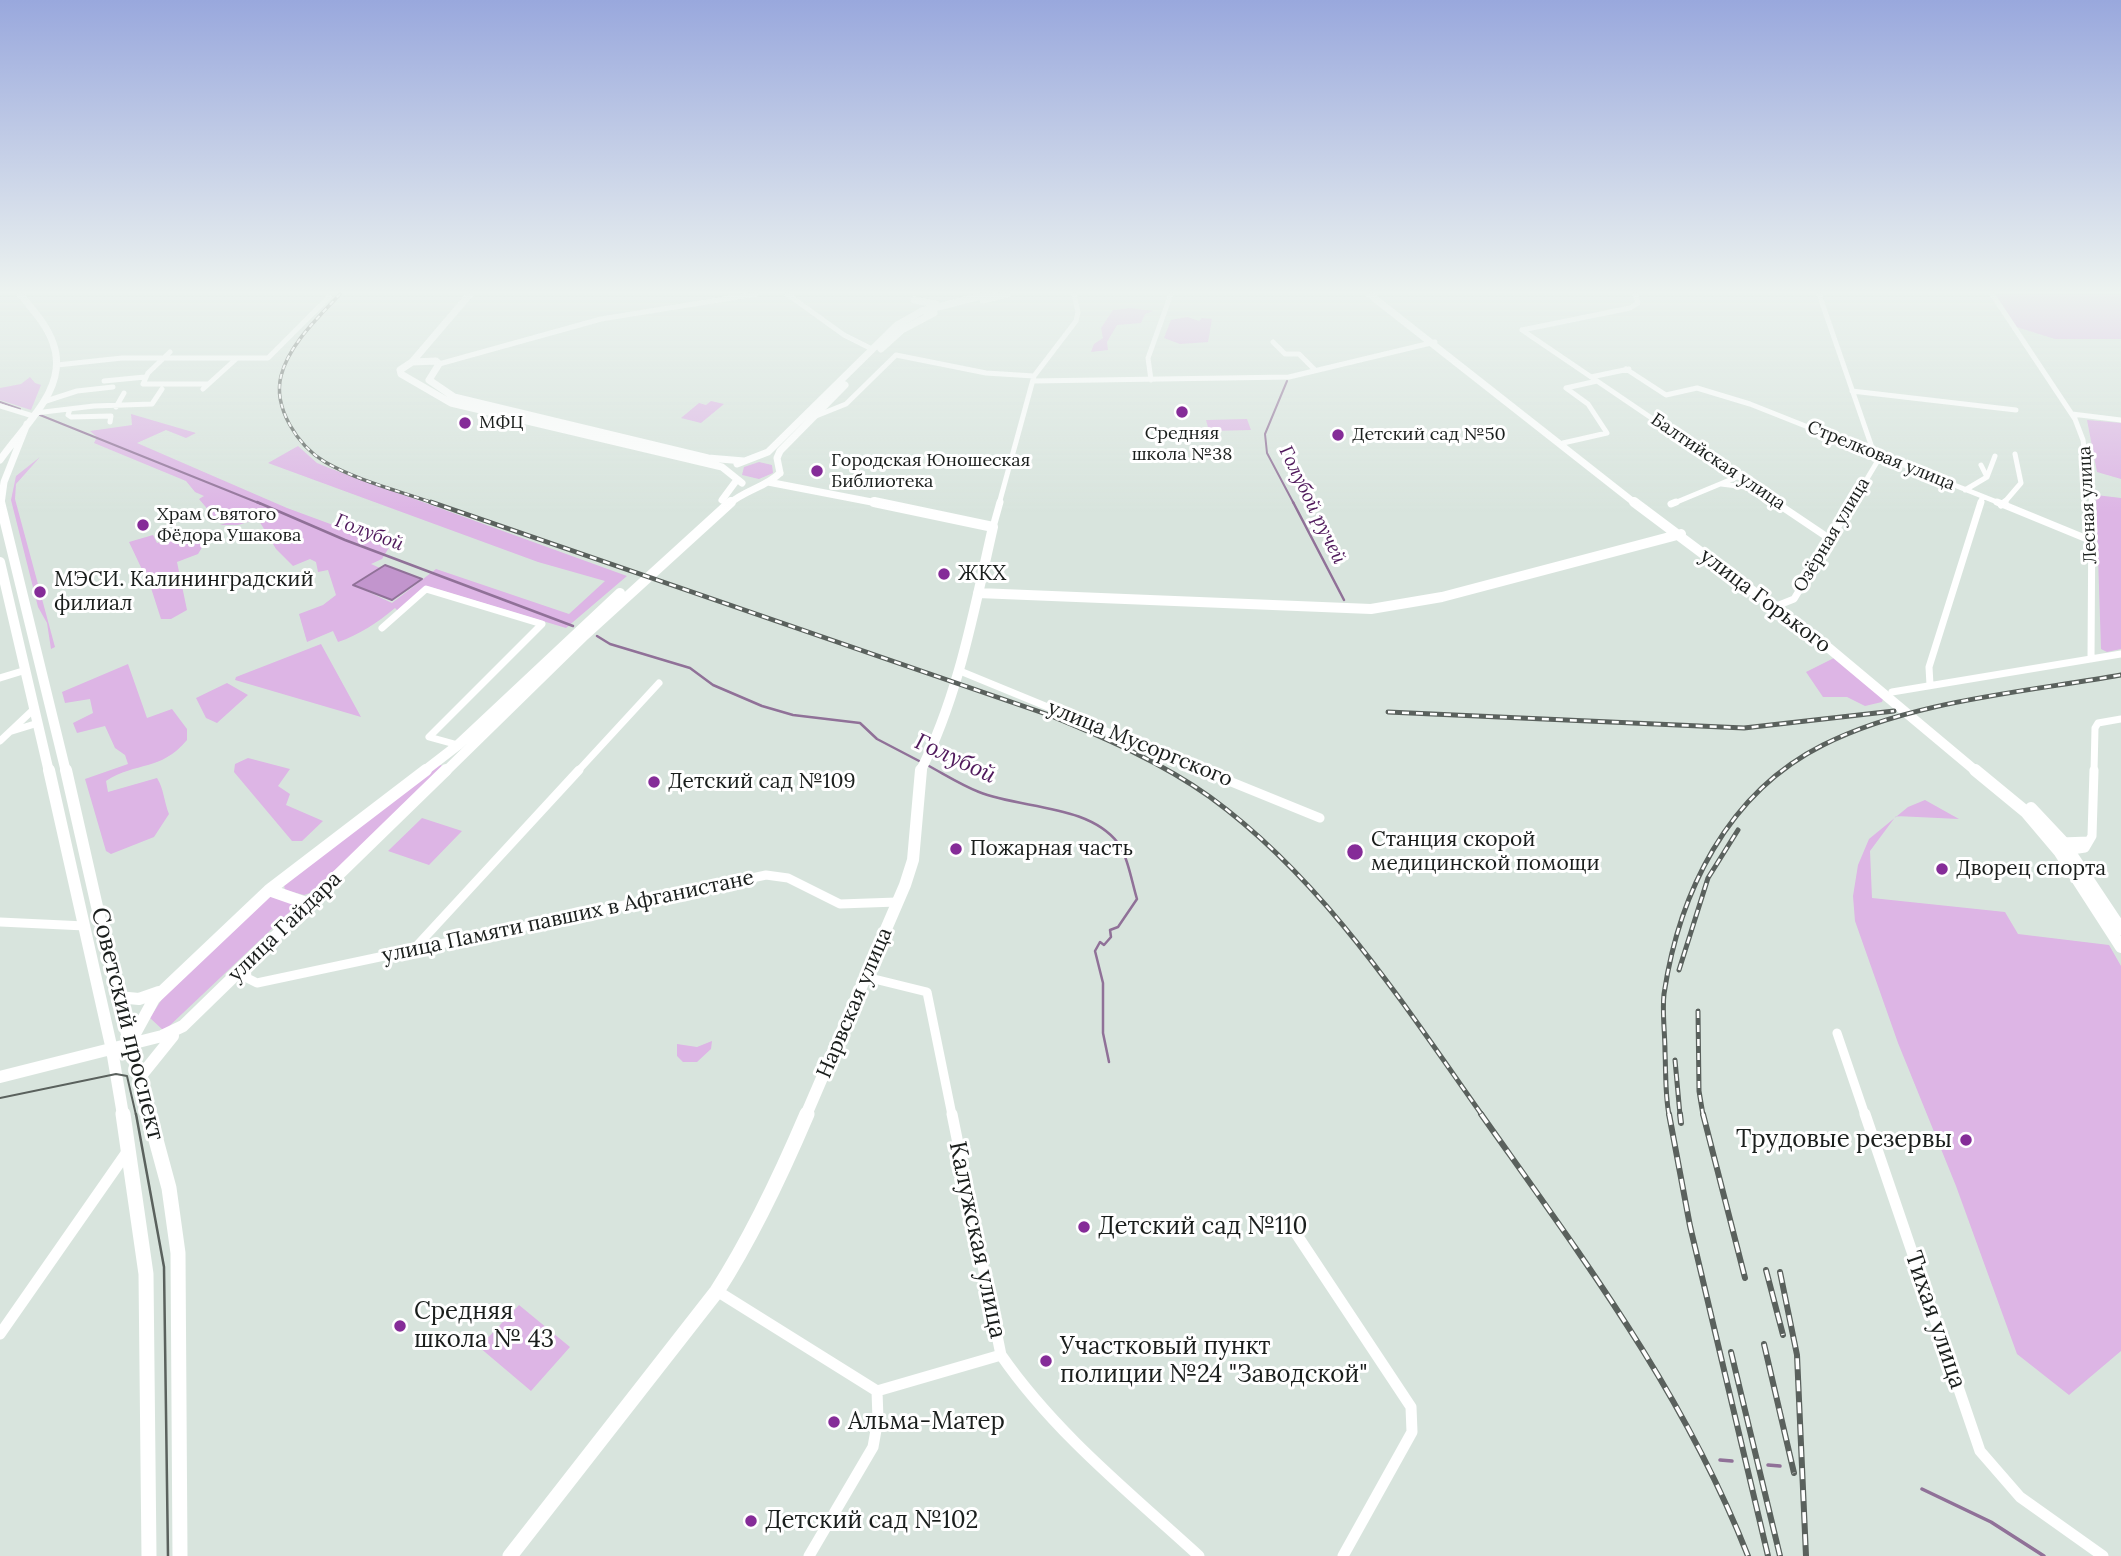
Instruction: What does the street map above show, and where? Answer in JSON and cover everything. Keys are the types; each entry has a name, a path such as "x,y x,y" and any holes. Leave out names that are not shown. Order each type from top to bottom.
{"main road":[{"name":"Советский проспект","path":"0,462 45,401 56,367"},
{"path":"405,367 400,370 401,374 409,376 443,400 722,467 733,478"},
{"path":"409,376 429,367"},
{"path":"434,367 428,378 442,392 519,414 708,458 744,461"},
{"name":"улица Гайдара","path":"656,566 730,493 733,478 744,461 756,458 774,446 854,367"},
{"name":"улица Гайдара","path":"130,1043 147,1008 161,991 269,890 458,745 731,502 758,485 768,482 779,468 780,451 864,367"},
{"name":"улица Горького","path":"1464,367 1680,534"},
{"name":"улица Горького","path":"1464,367 1889,693 2029,810 2061,847 2121,929"},
{"path":"509,417 519,414"},
{"name":"Советский проспект","path":"33,416 4,482 0,501 40,657 118,997 169,1188 178,1253 180,1556"},
{"name":"улица Гайдара","path":"756,458 779,468"},
{"path":"779,468 793,485"},
{"name":"улица Гайдара","path":"733,478 758,485"},
{"path":"768,482 993,527"},
{"name":"Нарвская улица","path":"510,1556 717,1291 776,1186 913,860 916,793 924,764 960,671 993,527"},
{"path":"978,593 1380,608 1454,593 1680,534"},
{"name":"Советский проспект","path":"0,562 85,926 112,1050 129,1149 146,1274 149,1556"},
{"name":"улица Гайдара","path":"130,1043 164,1038 183,1026 626,593"},
{"name":"улица Горького","path":"2061,847 2121,947"},
{"path":"269,890 309,904"},
{"path":"118,997 139,999 161,991"},
{"path":"140,1077 183,1026"},
{"path":"0,1077 112,1050 130,1043"}],"street":[{"path":"155,367 147,375 145,385 208,384"},
{"path":"203,389 227,367"},
{"path":"813,417 846,404 883,367"},
{"path":"954,367 1034,378 1151,380 1289,377 1324,367"},
{"name":"Нарвская улица","path":"993,527 1034,378 1042,367"},
{"path":"1149,367 1151,380"},
{"name":"Балтийская улица","path":"1575,367 1830,539"},
{"name":"Озёрная улица","path":"1777,606 1794,599 1877,462 1876,452 1844,367"},
{"name":"Лесная улица","path":"2040,367 2072,414 2086,440 2089,455 2092,541 2091,659"},
{"name":"Стрелковая улица","path":"1594,379 1629,369 1666,395 1697,388 1710,392 1876,452 1982,498 2092,541"},
{"path":"106,379 147,375"},
{"path":"1563,443 1607,433 1588,404 1566,388 1594,379"},
{"path":"45,401 78,391 113,387"},
{"path":"0,406 33,416 70,409 152,404 162,389"},
{"path":"1852,391 2016,410"},
{"path":"70,409 68,415 78,418 110,419 124,393"},
{"path":"2072,414 2121,420"},
{"path":"2001,505 2014,495 2021,483 2015,454"},
{"path":"1965,490 1987,477 1995,456"},
{"path":"1981,465 1987,477"},
{"path":"1671,504 1737,477"},
{"path":"1718,484 1755,489"},
{"path":"1930,685 1929,667 1982,498"},
{"path":"382,628 426,589 542,624 429,737 458,745"},
{"path":"1889,693 2121,654"},
{"path":"0,678 26,670"},
{"name":"улица Мусоргского","path":"960,671 1320,818"},
{"path":"413,950 659,683"},
{"path":"0,741 35,708"},
{"path":"2061,847 2085,848 2089,841 2094,818 2095,727 2098,723 2121,719"},
{"path":"9,732 38,723"},
{"name":"улица Памяти павших в Афганистане","path":"246,965 247,978 257,983 766,875 787,876 831,902 853,905 897,902"},
{"path":"0,922 85,926"},
{"name":"Калужская улица","path":"866,977 928,992 1001,1355 1013,1374 1051,1418 1199,1556"},
{"name":"Тихая улица","path":"1837,1033 1980,1451 1995,1475 2013,1493 2104,1556"},
{"path":"0,1334 129,1149"},
{"path":"1291,1226 1411,1407 1413,1418 1412,1432 1343,1556"},
{"path":"717,1291 877,1391 1001,1355"},
{"path":"810,1556 873,1447 878,1419 877,1391"}],"shaded area":[{"path":"30,377 41,385 31,410 0,400 0,388 21,384"},
{"path":"711,401 724,404 701,423 681,418 699,403 706,405"},
{"path":"131,414 196,433 186,438 166,430 137,443 287,508 390,546 382,559 371,564 380,568 354,585 392,603 436,569 569,614 605,581 538,562 268,463 298,446 317,463 329,468 627,576 566,628 427,586 398,611 395,608 375,624 353,636 338,642 333,631 307,642 299,614 323,605 336,595 328,570 318,572 316,562 310,559 293,566 276,549 258,519 238,525 220,525 254,514 250,509 216,519 199,499 204,496 195,492 186,481 94,443 97,437 90,431 132,425"},
{"path":"1247,419 1251,430 1209,431 1206,420"},
{"path":"2087,420 2121,423 2121,479 2097,472"},
{"path":"40,457 16,484 15,499 55,647 51,649 47,623 38,607 11,500 16,476"},
{"path":"759,462 772,465 773,473 759,479 742,475 744,467"},
{"path":"2096,495 2121,498 2121,649 2107,652 2101,649"},
{"path":"197,531 206,541 198,554 177,562 187,610 171,619 161,619 151,588 155,583 147,580 129,542 153,535 157,543"},
{"path":"385,565 422,579 392,600 353,585"},
{"path":"321,644 361,717 235,680 236,677"},
{"path":"1834,658 1883,699 1882,702 1865,706 1847,697 1823,697 1806,672"},
{"path":"128,664 147,718 172,709 187,729 187,740 158,762 106,781 108,792 157,778 169,814 154,837 111,854 106,851 85,779 128,764 125,755 115,748 105,726 77,733 73,723 93,713 90,699 65,703 62,692"},
{"path":"227,683 248,695 217,723 206,718 196,698"},
{"path":"248,758 290,769 278,786 290,794 286,805 323,821 302,841 292,841 234,772 235,764"},
{"path":"439,765 444,766 313,892 304,895 285,890 284,885"},
{"path":"1925,800 1959,819 1897,816 1908,807"},
{"path":"422,818 462,831 429,865 388,851"},
{"path":"1894,818 1870,851 1872,898 2005,912 2018,934 2109,945 2121,966 2121,1351 2069,1395 2017,1354 1956,1186 1898,1043 1855,921 1853,896 1858,865 1869,839"},
{"path":"270,896 297,905 164,1031 150,1018 167,991"},
{"path":"712,1041 711,1049 697,1062 683,1062 677,1056 677,1044 697,1047"},
{"path":"519,1305 570,1347 531,1391 479,1347"}],"waterway":[{"name":"Голубой ручей","path":"1287,381 1265,434 1267,453 1294,504"},
{"name":"Голубой","path":"0,402 20,409"},
{"name":"Голубой","path":"40,415 261,504"},
{"name":"Голубой","path":"257,502 345,540 573,626"},
{"name":"Голубой ручей","path":"1293,502 1344,600"},
{"name":"Голубой","path":"597,636 610,644 690,668 713,685 762,706 793,715 860,723 877,739 921,762"},
{"name":"Голубой","path":"927,765 979,792 1053,809 1090,821 1105,830 1118,843 1137,899 1118,927 1110,930 1111,937 1104,945 1100,942 1095,951 1103,983 1103,1033 1109,1062"},
{"name":"Голубой","path":"1720,1460 1732,1461"},
{"name":"Голубой","path":"1768,1465 1780,1466"},
{"name":"Голубой","path":"1922,1489 1991,1522 2044,1556"}],"tram line":[{"path":"0,1098 116,1074 127,1076 136,1115"},
{"path":"136,1114 164,1267 168,1556"}],"railway":[{"path":"284,367 279,388 284,413 297,436 315,455 338,469 365,480 436,504"},
{"path":"431,502 1049,715 1112,742 1191,784 1251,830 1325,904 1391,987 1482,1115"},
{"path":"1669,1115 1663,1008 1671,956 1696,883 1713,850 1734,818 1760,790 1789,765 1823,745 1893,718 1969,700 2121,675"},
{"path":"1388,712 1744,728 1894,711"},
{"path":"1679,970 1708,878 1738,830"},
{"path":"1698,1011 1699,1091 1703,1115"},
{"path":"1675,1060 1680,1115"},
{"path":"1481,1114 1593,1273 1662,1381 1722,1496 1748,1556"},
{"path":"1669,1114 1690,1226 1768,1556"},
{"path":"1680,1114 1681,1123"},
{"path":"1703,1114 1745,1278"},
{"path":"1766,1270 1783,1335"},
{"path":"1780,1272 1797,1355 1806,1556"},
{"path":"1764,1344 1794,1473"},
{"path":"1731,1352 1780,1556"}],"place":[{"name":"Средняя школа №38","path":"1182,412"},
{"name":"МФЦ","path":"465,423"},
{"name":"Детский сад №50","path":"1338,435"},
{"name":"Городская Юношеская Библиотека","path":"817,471"},
{"name":"Храм Святого Фёдора Ушакова","path":"143,525"},
{"name":"ЖКХ","path":"944,574"},
{"name":"МЭСИ. Калининградский филиал","path":"40,592"},
{"name":"Детский сад №109","path":"654,782"},
{"name":"Пожарная часть","path":"956,849"},
{"name":"Станция скорой медицинской помощи","path":"1355,852"},
{"name":"Дворец спорта","path":"1942,869"},
{"name":"Трудовые резервы","path":"1966,1140"},
{"name":"Детский сад №110","path":"1084,1227"},
{"name":"Средняя школа № 43","path":"400,1326"},
{"name":"Участковый пункт полиции №24 \"Заводской\"","path":"1046,1361"},
{"name":"Альма-Матер","path":"834,1422"},
{"name":"Детский сад №102","path":"751,1521"}]}
